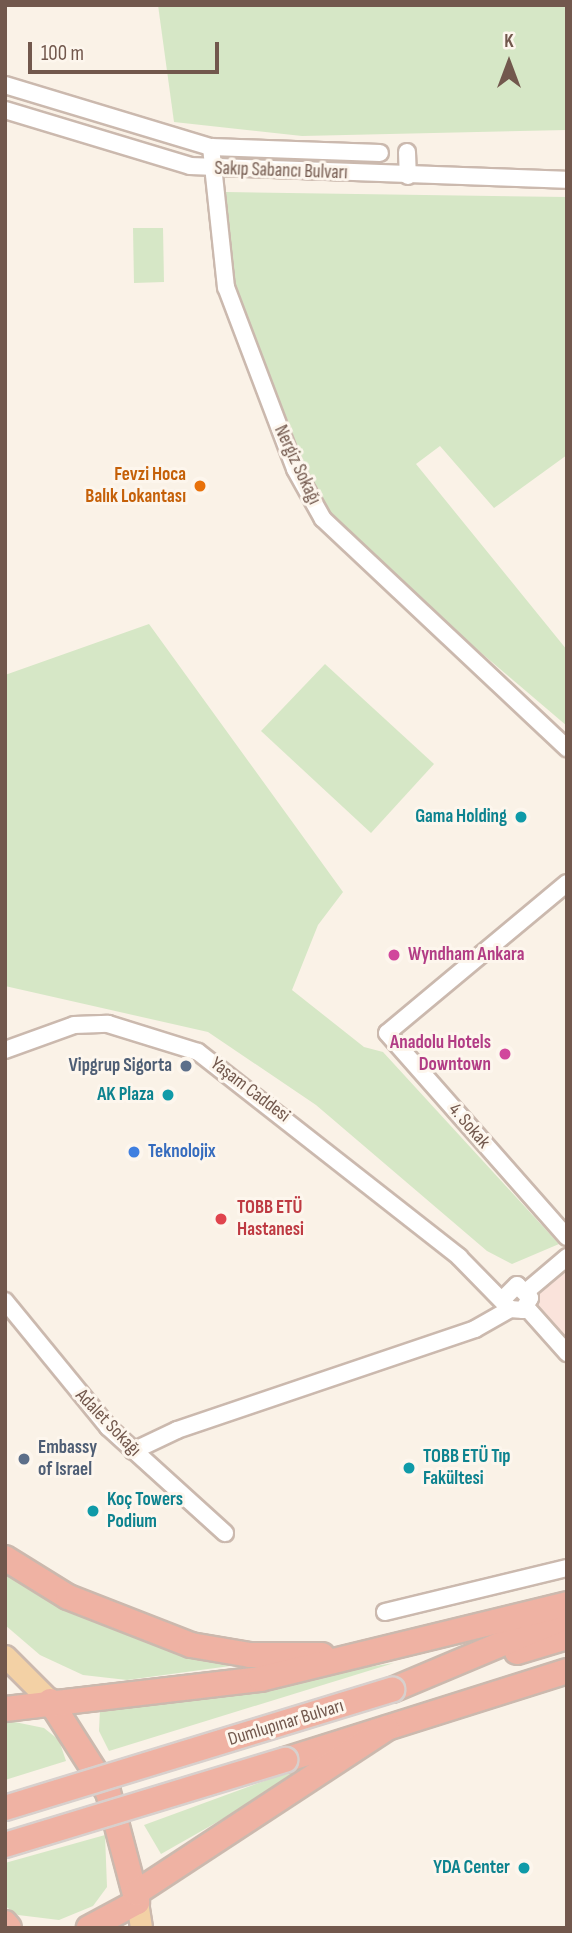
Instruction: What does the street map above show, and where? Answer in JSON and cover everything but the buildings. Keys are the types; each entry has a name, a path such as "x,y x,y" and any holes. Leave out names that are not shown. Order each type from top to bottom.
{"highway":[{"path":"5,1558 68,1597 191,1645 250,1655 375,1655"},
{"path":"5,1709 50,1701 260,1679 375,1655 567,1604"},
{"path":"393,1690 567,1616"},
{"name":"Dumlupınar Bulvarı","path":"5,1808 567,1637"},
{"name":"Dumlupınar Bulvarı","path":"5,1845 567,1671"},
{"path":"50,1701 108,1792 136,1897"},
{"name":"Dumlupınar Bulvarı","path":"89,1928 387,1728"},
{"path":"5,1923 9,1928"}],"main road":[{"path":"5,1656 50,1701"},
{"path":"136,1897 141,1928"}],"street":[{"name":"Sakıp Sabancı Bulvarı","path":"5,85 211,148 380,153"},
{"name":"Sakıp Sabancı Bulvarı","path":"5,110 156,159 212,169 565,180"},
{"name":"Nergiz Sokağı","path":"211,148 226,287 295,470 323,519 567,748"},
{"path":"407,152 408,176"},
{"name":"4. Sokak","path":"567,883 387,1033 567,1237"},
{"name":"Yaşam Caddesi","path":"5,1051 74,1025 108,1024 171,1039 223,1066 513,1300 567,1353"},
{"name":"Yaşam Caddesi","path":"513,1300 567,1257"},
{"path":"134,1451 177,1430 475,1329 513,1300"},
{"name":"Adalet Sokağı","path":"5,1301 45,1356 134,1451 225,1533"},
{"path":"384,1612 567,1568"}],"shaded area":[{"path":"567,1257 567,1353 530,1298"}],"green space":[{"path":"158,5 567,5 567,130 302,136 174,122"},
{"path":"226,192 567,197 567,455 494,508 440,446 416,464 567,650 567,726 378,565 321,504 231,288"},
{"path":"133,228 163,228 164,282 134,283"},
{"path":"149,624 343,892 318,925 292,990 364,1047 383,1052 559,1244 512,1264 487,1251 316,1105 208,1032 5,986 5,675"},
{"path":"325,664 434,764 371,833 261,731"},
{"path":"5,1566 268,1661 127,1680 83,1675 40,1655 5,1625"},
{"path":"394,1663 109,1751 99,1731 100,1709"},
{"path":"5,1720 44,1728 59,1740 66,1761 5,1780"},
{"path":"335,1755 161,1854 144,1825"},
{"path":"105,1835 107,1887 93,1906 59,1920 18,1915 5,1906 5,1863"}],"place":[{"name":"Fevzi Hoca Balık Lokantası","path":"200,486"},
{"name":"Gama Holding","path":"521,817"},
{"name":"Wyndham Ankara","path":"394,955"},
{"name":"Anadolu Hotels Downtown","path":"505,1054"},
{"name":"Vipgrup Sigorta","path":"186,1066"},
{"name":"AK Plaza","path":"168,1095"},
{"name":"Teknolojix","path":"134,1152"},
{"name":"TOBB ETÜ Hastanesi","path":"221,1219"},
{"name":"Embassy of Israel","path":"24,1459"},
{"name":"TOBB ETÜ Tıp Fakültesi","path":"409,1468"},
{"name":"Koç Towers Podium","path":"93,1511"},
{"name":"YDA Center","path":"524,1868"}]}
